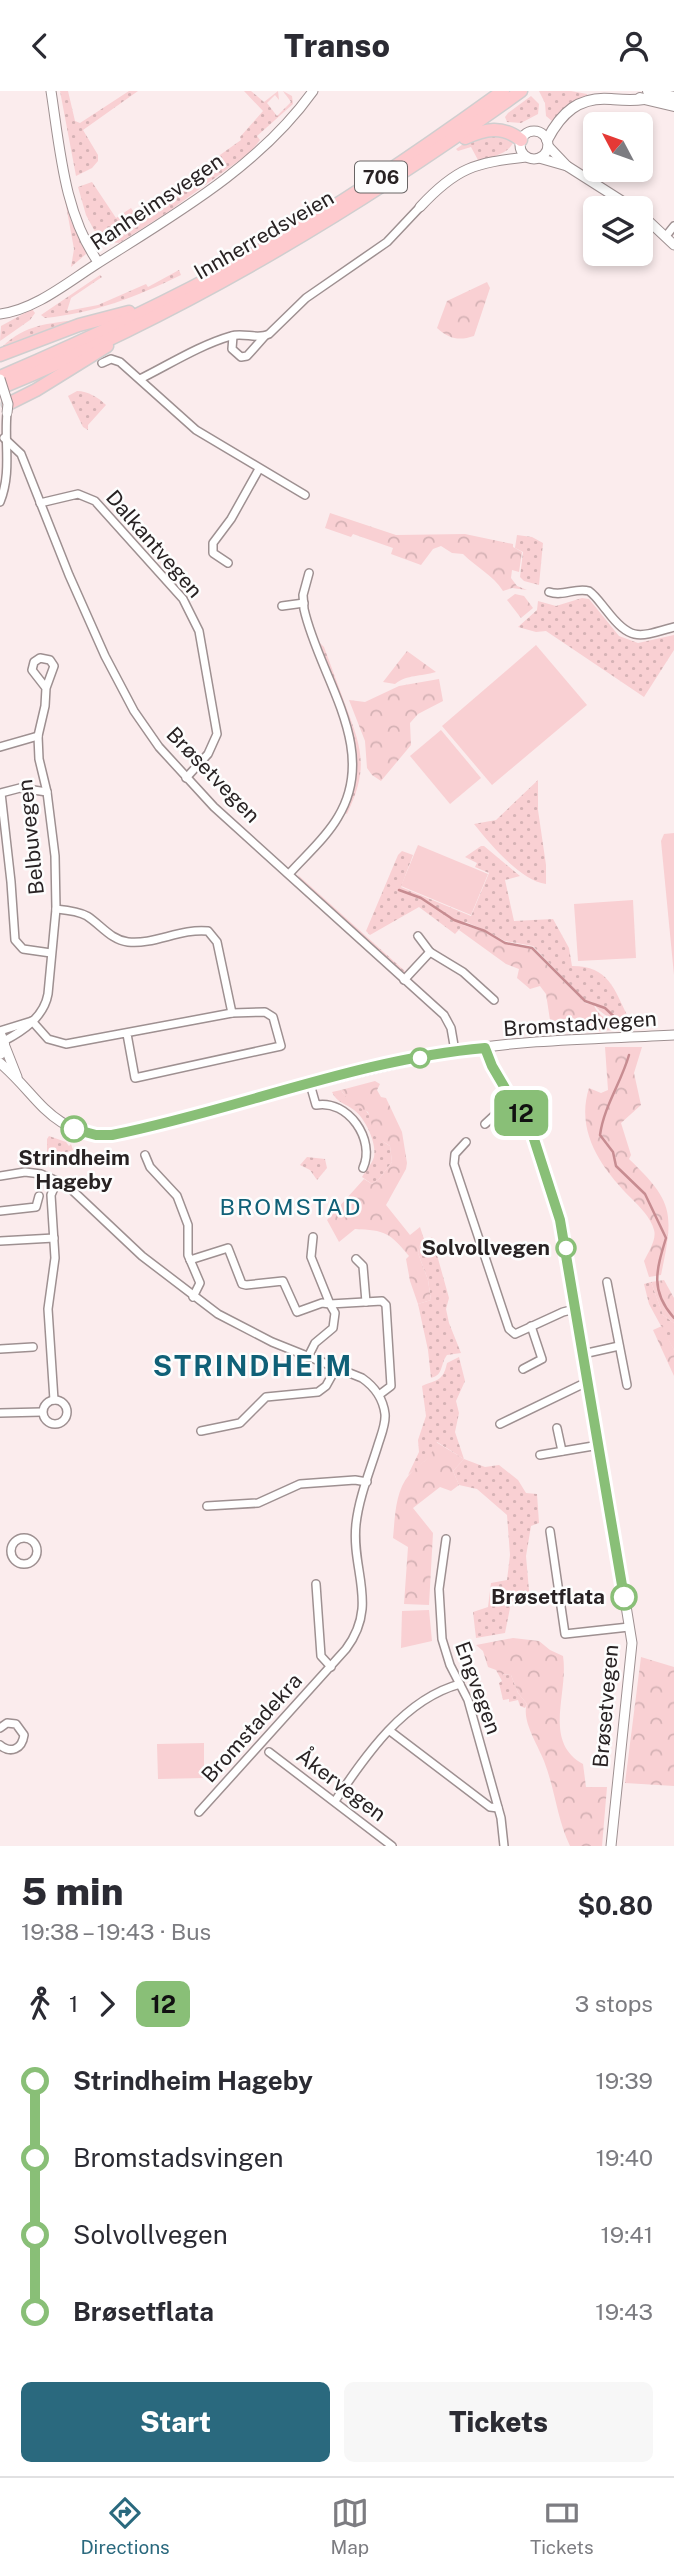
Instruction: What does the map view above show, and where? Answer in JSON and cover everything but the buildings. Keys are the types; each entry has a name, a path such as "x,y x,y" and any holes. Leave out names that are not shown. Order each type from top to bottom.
{"highway":[{"name":"Innherredsveien","path":"2,381 274,254 422,161 493,105 503,91"},
{"name":"Innherredsveien","path":"155,310 300,227 493,105 522,91"},
{"name":"706","path":"422,161 484,131 504,130 520,143"},
{"name":"706","path":"0,355 79,325 155,310"},
{"name":"706","path":"7,408 155,310"}],"main road":[{"path":"601,91 674,97"},
{"path":"547,143 560,117 581,102 600,98 630,102 646,95 674,106"}],"street":[{"path":"51,91 73,212 98,263"},
{"name":"Ranheimsvegen","path":"0,314 34,302 98,263 146,233 242,165 273,136 313,91"},
{"path":"505,158 532,131 539,132 567,166 614,196"},
{"path":"520,143 526,157"},
{"path":"539,158 545,154 547,143"},
{"path":"233,335 232,349 241,357 247,356 306,298 387,242 451,178 476,166 505,158 539,158 567,166"},
{"path":"653,224 674,245"},
{"path":"666,236 674,226"},
{"path":"140,379 233,335 264,337"},
{"path":"102,363 115,359 196,430 305,495"},
{"path":"0,502 6,485 9,459 4,438 7,408 2,381"},
{"name":"Brøsetvegen","path":"4,438 21,454 85,612 123,692 151,736 218,811 444,1015 451,1028 455,1051"},
{"path":"228,563 213,552 213,543 231,519 259,469"},
{"name":"Dalkantvegen","path":"40,503 78,494 95,501 183,599 192,614 199,631 217,734 208,754 186,778"},
{"path":"289,874 334,824 346,801 354,774 352,742 303,603 309,573"},
{"path":"549,592 559,595 582,589 589,590 621,628 631,633 646,634 674,627"},
{"path":"282,606 303,603"},
{"name":"Belbuvegen","path":"2,1041 26,1028 42,1011 47,1000 56,909 55,856 47,792 39,759 38,736 46,688"},
{"path":"0,747 38,736"},
{"path":"47,792 20,787 1,793 15,940 23,949 51,953"},
{"path":"56,909 83,914 112,937 125,942 208,931 217,942 232,1013"},
{"path":"418,936 430,952 463,972 494,1000"},
{"path":"404,980 430,952"},
{"path":"32,1021 48,1039 66,1044 232,1013 265,1012 273,1017 281,1046 135,1078 127,1034"},
{"name":"Bromstadvegen","path":"0,1063 17,1077 52,1118 67,1127 96,1135 129,1131 366,1069 455,1051 674,1035"},
{"name":"Bromstadvegen","path":"2,1041 17,1077"},
{"name":"Brøsetvegen","path":"491,1048 496,1073 533,1136 564,1236 632,1643 611,1846"},
{"path":"310,1084 316,1105 329,1105 350,1116 356,1124 367,1151 363,1168"},
{"path":"485,1124 512,1098"},
{"path":"466,1142 454,1154 454,1164 509,1329 515,1334 575,1309"},
{"path":"145,1154 150,1167 172,1187 188,1225 190,1260 200,1283 193,1297"},
{"path":"0,1176 25,1172 41,1174 57,1181 72,1190 142,1256 193,1297 245,1329 362,1378 379,1395"},
{"path":"54,1400 48,1318 54,1266 51,1195 57,1181"},
{"path":"0,1211 36,1207 38,1196"},
{"path":"308,1357 315,1343 332,1328 335,1313 311,1257 313,1237"},
{"path":"0,1241 54,1238"},
{"path":"190,1260 226,1248 244,1285 283,1281 298,1312 322,1303 366,1302 363,1266 356,1259"},
{"path":"607,1282 627,1385"},
{"name":"Bromstadekra","path":"200,1812 331,1667 352,1641 363,1615 364,1598 356,1547 356,1526 385,1420 379,1395 391,1387 386,1305 382,1301 366,1302"},
{"path":"523,1369 542,1359 531,1326"},
{"path":"583,1355 618,1346"},
{"path":"0,1349 33,1347"},
{"path":"201,1431 240,1423 266,1397 318,1392 326,1386 337,1368"},
{"path":"500,1424 589,1381"},
{"path":"54,1400 63,1403 67,1416 56,1425 44,1418 42,1412 46,1404 54,1400"},
{"path":"0,1413 42,1412"},
{"path":"557,1428 562,1451"},
{"path":"540,1455 599,1445"},
{"path":"207,1506 258,1503 300,1483 355,1480 367,1482"},
{"path":"550,1531 565,1634 629,1626"},
{"name":"Engvegen","path":"446,1539 439,1589 440,1629 445,1653 468,1700 498,1808 504,1846"},
{"path":"0,1553 11,1552"},
{"name":"Bromstadekra","path":"316,1584 321,1656 331,1667"},
{"path":"335,1801 390,1731 420,1702 460,1684"},
{"path":"0,1728 7,1723 16,1724 24,1735 22,1744 15,1749 0,1745"},
{"path":"390,1731 490,1807 498,1808"},
{"name":"Åkervegen","path":"269,1752 393,1846"}],"green space":[{"path":"60,91 68,91 75,121 80,123 129,91 138,91 83,130 98,155 98,161 92,168 76,176"},
{"path":"244,91 251,91 264,102 278,91 279,100 275,95 267,103 277,116 291,102 283,91 292,96 293,104 257,136 260,140 251,152 165,214 119,243 100,241 86,215 78,187 92,182 116,218 131,208 138,218 159,204 161,197 241,140 240,137 263,111"},
{"path":"539,91 571,91 587,94 587,97 566,107 552,121 546,116 545,103"},
{"path":"531,96 539,104 538,114 521,123 507,122 505,117 508,113"},
{"path":"50,118 71,221 86,254 71,267 74,249"},
{"path":"494,133 514,141 499,155 478,160 471,147 458,151 456,149 466,142"},
{"path":"179,270 181,275 115,303 63,316 45,318 41,315 100,275 102,277 71,298 67,311 98,305 146,284 148,287"},
{"path":"487,282 490,288 474,336 454,338 437,328 447,301"},
{"path":"32,309 35,313 30,320 0,341 1,326"},
{"path":"77,320 8,347 3,346 29,329"},
{"path":"77,391 93,395 106,405 88,425 88,430 83,427 68,396"},
{"path":"330,513 396,535 465,534 513,544 513,547 522,552 519,572 512,570 511,578 517,586 527,590 512,588 503,591 463,554 452,553 441,546 433,549 421,565 391,554 393,548 353,534 351,537 325,528"},
{"path":"517,535 532,537 543,543 539,585 524,581 520,577 523,552 515,548"},
{"path":"515,594 524,596 533,608 521,618 507,600"},
{"path":"582,598 589,599 619,636 638,643 674,635 674,650 644,697 546,631 536,632 518,627 537,610 538,601 556,606"},
{"path":"318,641 324,647 359,746 361,771 347,814 345,813 353,790 356,768 355,747 344,704"},
{"path":"536,645 587,705 492,785 442,726"},
{"path":"407,651 436,672 409,677 395,684 383,682"},
{"path":"439,679 443,701 418,714 410,723 411,745 381,781 367,768 365,741 349,700 365,702 399,686"},
{"path":"441,730 481,778 450,804 410,756"},
{"path":"538,780 538,810 546,884 516,869 474,824 496,820"},
{"path":"674,833 674,975 661,841 664,834"},
{"path":"418,845 488,874 471,915 401,886"},
{"path":"481,846 520,876 505,880 514,921 553,919 569,948 572,966 594,970 609,981 628,1017 618,1027 593,1002 585,1000 533,946 505,941 466,922 455,934 419,907 370,935 366,931 402,851 413,855 401,887 471,916 489,873 475,867 477,863 465,857"},
{"path":"298,875 407,973 402,973 300,881"},
{"path":"633,900 636,958 578,961 574,904"},
{"path":"463,925 485,932 505,944 531,949 585,1003 594,1005 616,1030 552,1033 546,994 540,986 530,989 517,978 519,969 506,964 459,930"},
{"path":"605,1047 642,1047 634,1073 641,1105 621,1123 631,1155 629,1159 655,1187 667,1210 668,1237 661,1275 649,1277 644,1261 654,1238 650,1221 611,1175 594,1149 589,1135 586,1104 589,1088 601,1093 608,1090"},
{"path":"375,1081 380,1084 377,1090 381,1097 386,1098 402,1132 407,1163 386,1205 410,1235 420,1227 425,1242 420,1245 418,1253 428,1280 431,1300 418,1304 410,1281 406,1259 409,1256 397,1242 380,1232 355,1229 339,1242 327,1220 364,1179 372,1184 392,1162 390,1146 375,1136 368,1112 350,1103 341,1090"},
{"path":"341,1090 347,1098 364,1109 379,1135 390,1146 392,1162 372,1184 362,1177 374,1157 372,1138 358,1114 339,1101 332,1092"},
{"path":"49,1136 66,1142 69,1146 71,1144 73,1150 47,1158"},
{"path":"307,1157 325,1159 327,1168 317,1180 310,1170 300,1165"},
{"path":"432,1237 449,1298 446,1309 449,1323 461,1353 447,1355 440,1372 431,1378 418,1304 431,1300 428,1280 418,1253 420,1245"},
{"path":"664,1280 674,1298 674,1323 663,1315 651,1282"},
{"path":"651,1282 663,1315 674,1323 674,1350 649,1304 644,1284"},
{"path":"662,1326 674,1350 674,1376 653,1330"},
{"path":"459,1357 465,1381 456,1401 459,1413 455,1432 464,1459 437,1442 431,1456 408,1475 419,1452 418,1440 426,1416 422,1386 439,1379 444,1374 447,1363"},
{"path":"436,1442 464,1459 453,1471 459,1485 451,1491 440,1487 413,1508 433,1533 429,1605 404,1604 408,1547 393,1538 396,1505 404,1481 428,1458"},
{"path":"464,1459 485,1467 499,1465 518,1480 526,1493 537,1494 539,1523 531,1526 526,1556 530,1602 511,1603 505,1633 476,1638 473,1612 488,1607 491,1583 507,1580 510,1555 507,1515 477,1489 459,1485 453,1471"},
{"path":"429,1610 432,1641 401,1648 402,1611"},
{"path":"513,1638 539,1641 563,1656 560,1729 563,1743 583,1764 586,1787 607,1787 602,1846 570,1846 548,1772 528,1725 527,1704 518,1693 511,1675 503,1674 502,1681 496,1670 488,1667 483,1651 476,1645"},
{"path":"641,1657 674,1667 674,1786 625,1783"},
{"path":"502,1674 511,1675 518,1693 527,1704 525,1708 520,1706 518,1700 503,1700 499,1683 502,1681"},
{"path":"204,1743 204,1778 158,1779 157,1744"}],"waterway":[{"path":"399,890 421,898 454,920 485,931 505,943 532,948 585,1001 605,1008 625,1027"},
{"path":"629,1055 605,1114 600,1135 613,1152 616,1166 645,1194 666,1238 657,1280 661,1299 674,1318"}],"bus line":[{"name":"12","path":"74,1129 96,1135 112,1135 366,1069 455,1051 485,1048 492,1066 533,1136 560,1220 624,1597"}],"place":[{"name":"Strindheim Hageby","path":"74,1129"},
{"name":"Solvollvegen","path":"566,1248"},
{"name":"Brøsetflata","path":"624,1597"}],"district":[{"name":"BROMSTAD","path":"291,1207"},
{"name":"STRINDHEIM","path":"253,1366"}]}
